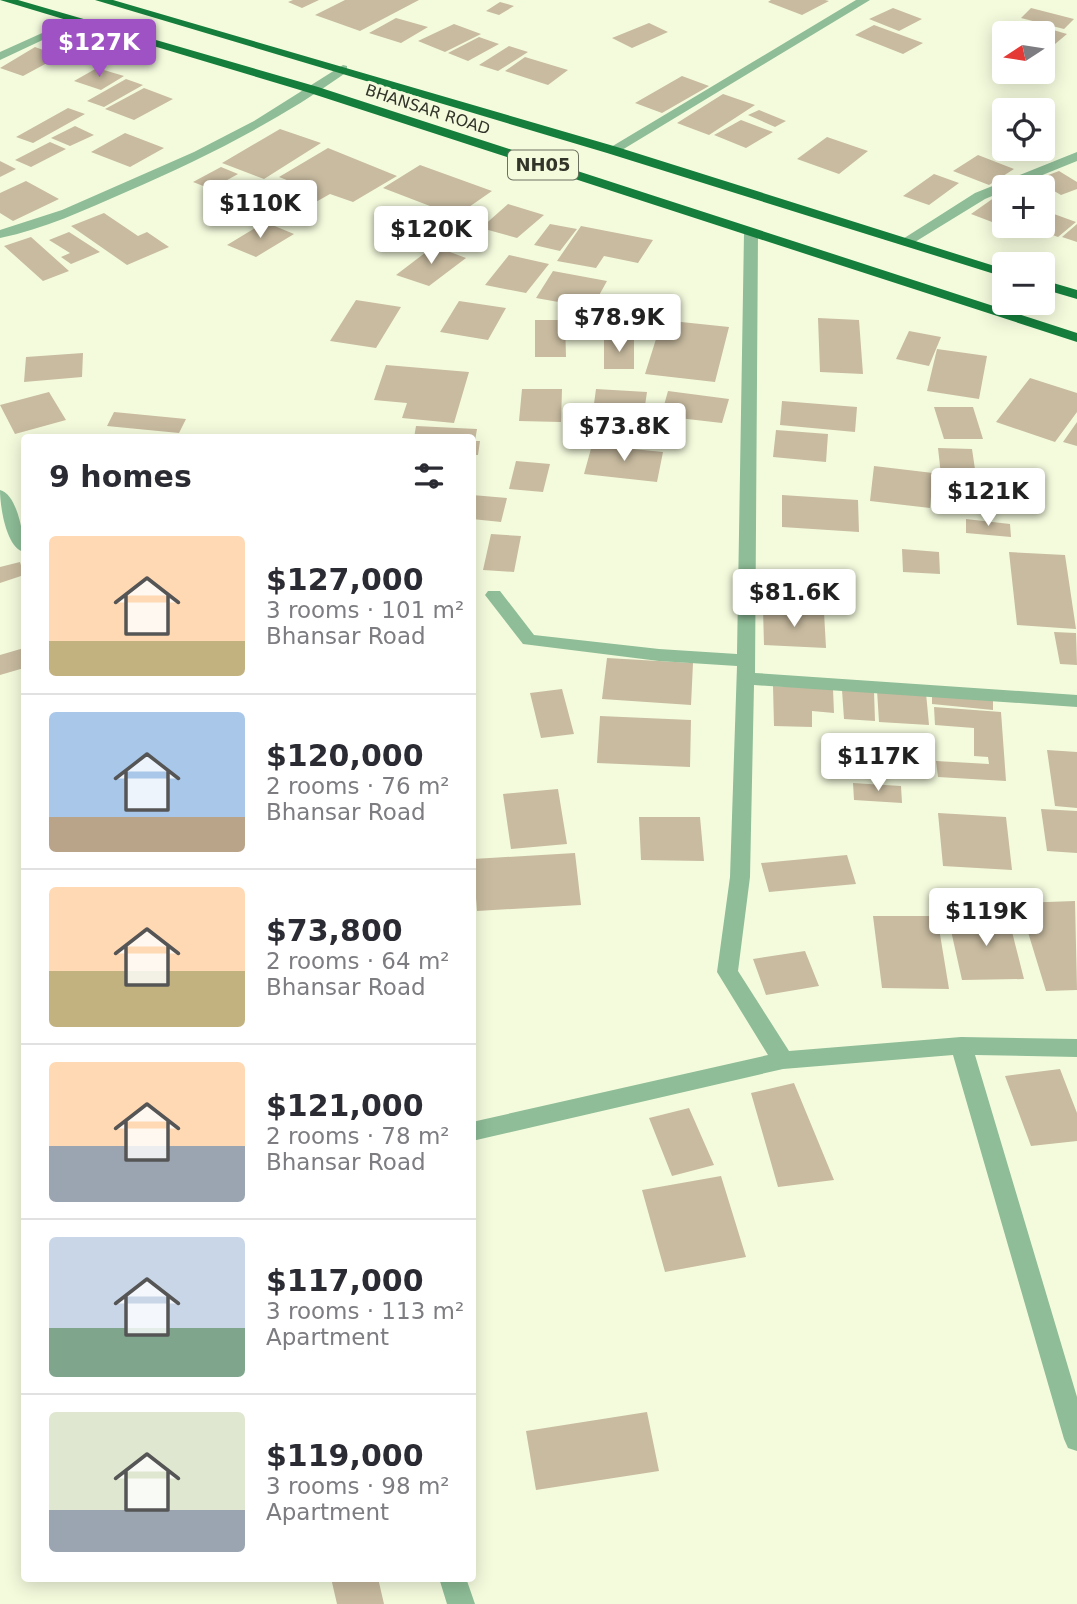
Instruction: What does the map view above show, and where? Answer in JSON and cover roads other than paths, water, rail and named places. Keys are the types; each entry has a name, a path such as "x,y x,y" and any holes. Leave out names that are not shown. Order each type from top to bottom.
{"highway":[{"name":"BHANSAR ROAD","path":"6,0 314,90 1077,338"},
{"name":"BHANSAR ROAD","path":"110,1 612,150 992,269"},
{"path":"1055,288 1077,295"}],"street":[{"path":"612,150 864,0"},
{"path":"0,56 75,22"},
{"path":"0,234 30,228 181,164 314,90 344,69"},
{"path":"905,242 980,196 1077,156"},
{"path":"751,233 746,669 740,877 727,972 783,1060"},
{"path":"0,495 21,540"},
{"path":"494,595 529,640 659,655 746,669 1077,701"},
{"path":"961,1046 1077,1439"},
{"path":"476,1131 783,1060 961,1046 1077,1048"},
{"path":"453,1582 461,1604"}]}
